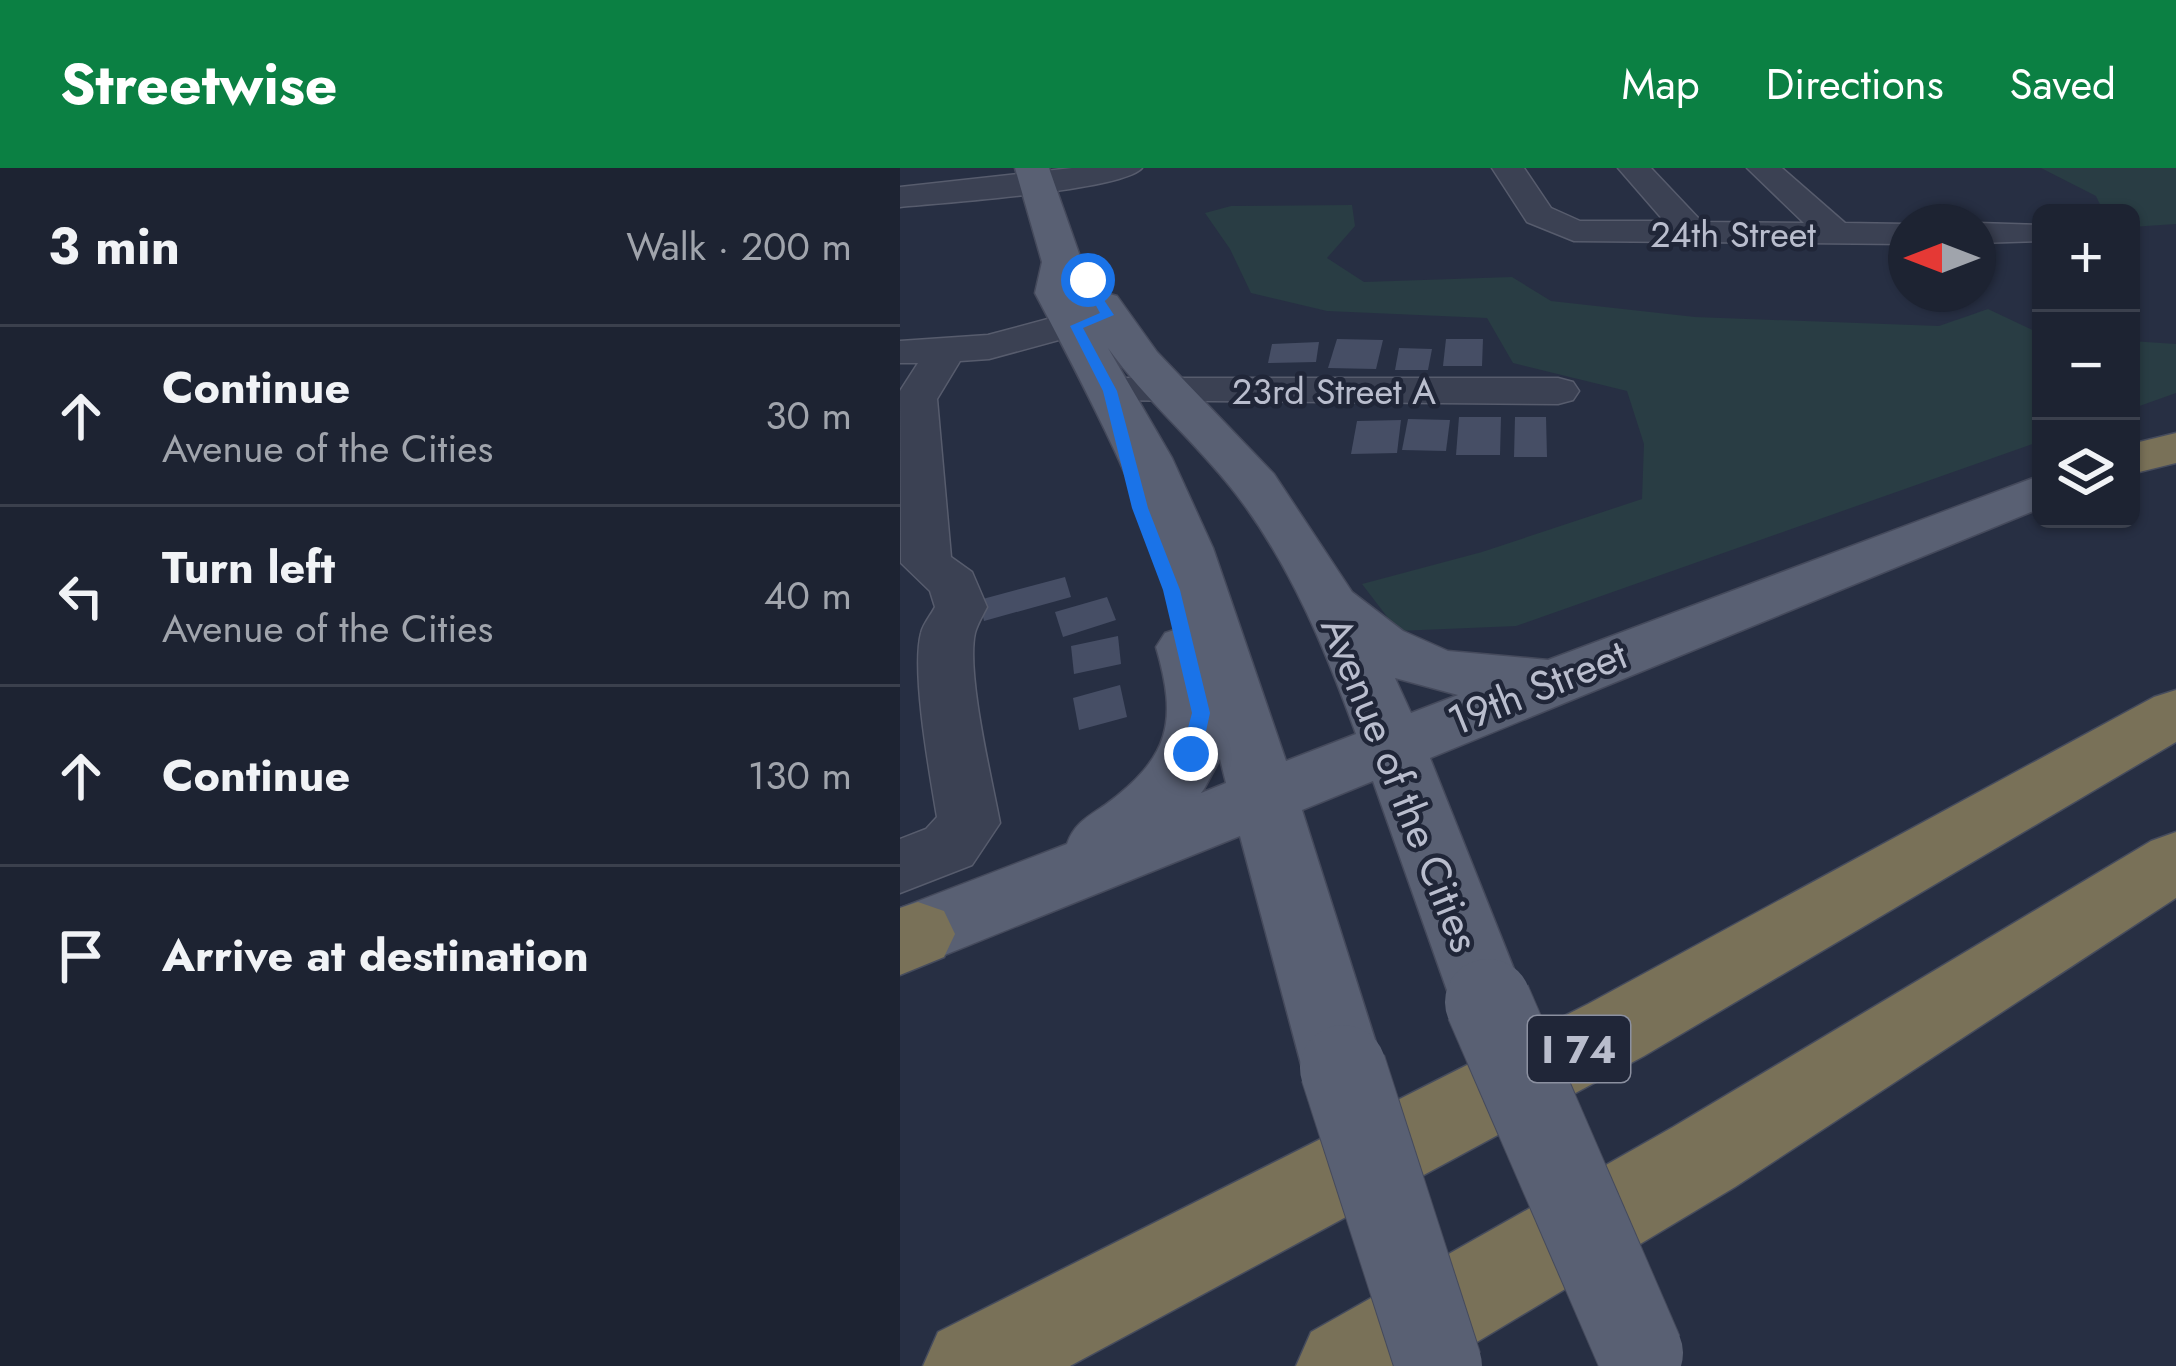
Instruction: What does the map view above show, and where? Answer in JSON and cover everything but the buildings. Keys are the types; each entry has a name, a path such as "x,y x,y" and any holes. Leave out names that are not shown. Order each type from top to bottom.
{"highway":[{"path":"2140,454 2176,448"},
{"name":"I 74","path":"972,1366 1616,1030 2176,713"},
{"path":"1345,1366 1704,1157 2176,861"}],"main road":[{"name":"Avenue of the Cities","path":"1034,176 1062,262 1057,293 1092,321 1138,391 1222,446 1256,487 1321,590 1363,671 1488,1002 1643,1359"},
{"name":"Avenue of the Cities","path":"1138,391 1147,458 1186,548 1343,1068 1439,1366"},
{"path":"1000,902 1133,824 1191,754 1201,713 1171,590 1140,508 1138,391"},
{"path":"2140,451 2176,432"},
{"name":"19th Street","path":"904,921 1000,902 1558,677 2032,493"},
{"path":"1321,590 1368,638 1440,674 1558,677"}],"street":[{"path":"900,196 1126,168"},
{"name":"24th Street","path":"1508,168 1539,215 1561,227 1601,233 1888,233"},
{"path":"1634,168 1693,233"},
{"path":"1763,168 1837,234"},
{"path":"1996,233 2032,234"},
{"path":"919,575 926,563 911,451 916,400 912,341 1092,321"},
{"name":"23rd Street A","path":"1138,391 1558,391"},
{"path":"919,575 992,564"},
{"path":"904,921 969,823 926,731 948,633 962,607 954,584 919,575"}],"shaded area":[{"path":"2041,168 2176,168 2176,224 2140,226 2140,204 2100,204 2096,196"},
{"path":"1352,205 1355,226 1327,258 1364,282 1512,277 1551,301 1695,317 1939,326 1979,312 1994,312 2032,330 2032,444 1516,626 1398,631 1362,584 1482,552 1642,499 1644,444 1627,391 1513,363 1487,318 1327,311 1251,293 1230,249 1205,213 1231,206"},
{"path":"2140,342 2176,344 2176,393 2140,406"}],"route":[{"path":"1088,280 1107,315 1076,326 1110,391 1140,508 1171,590 1201,713 1191,754"}]}
